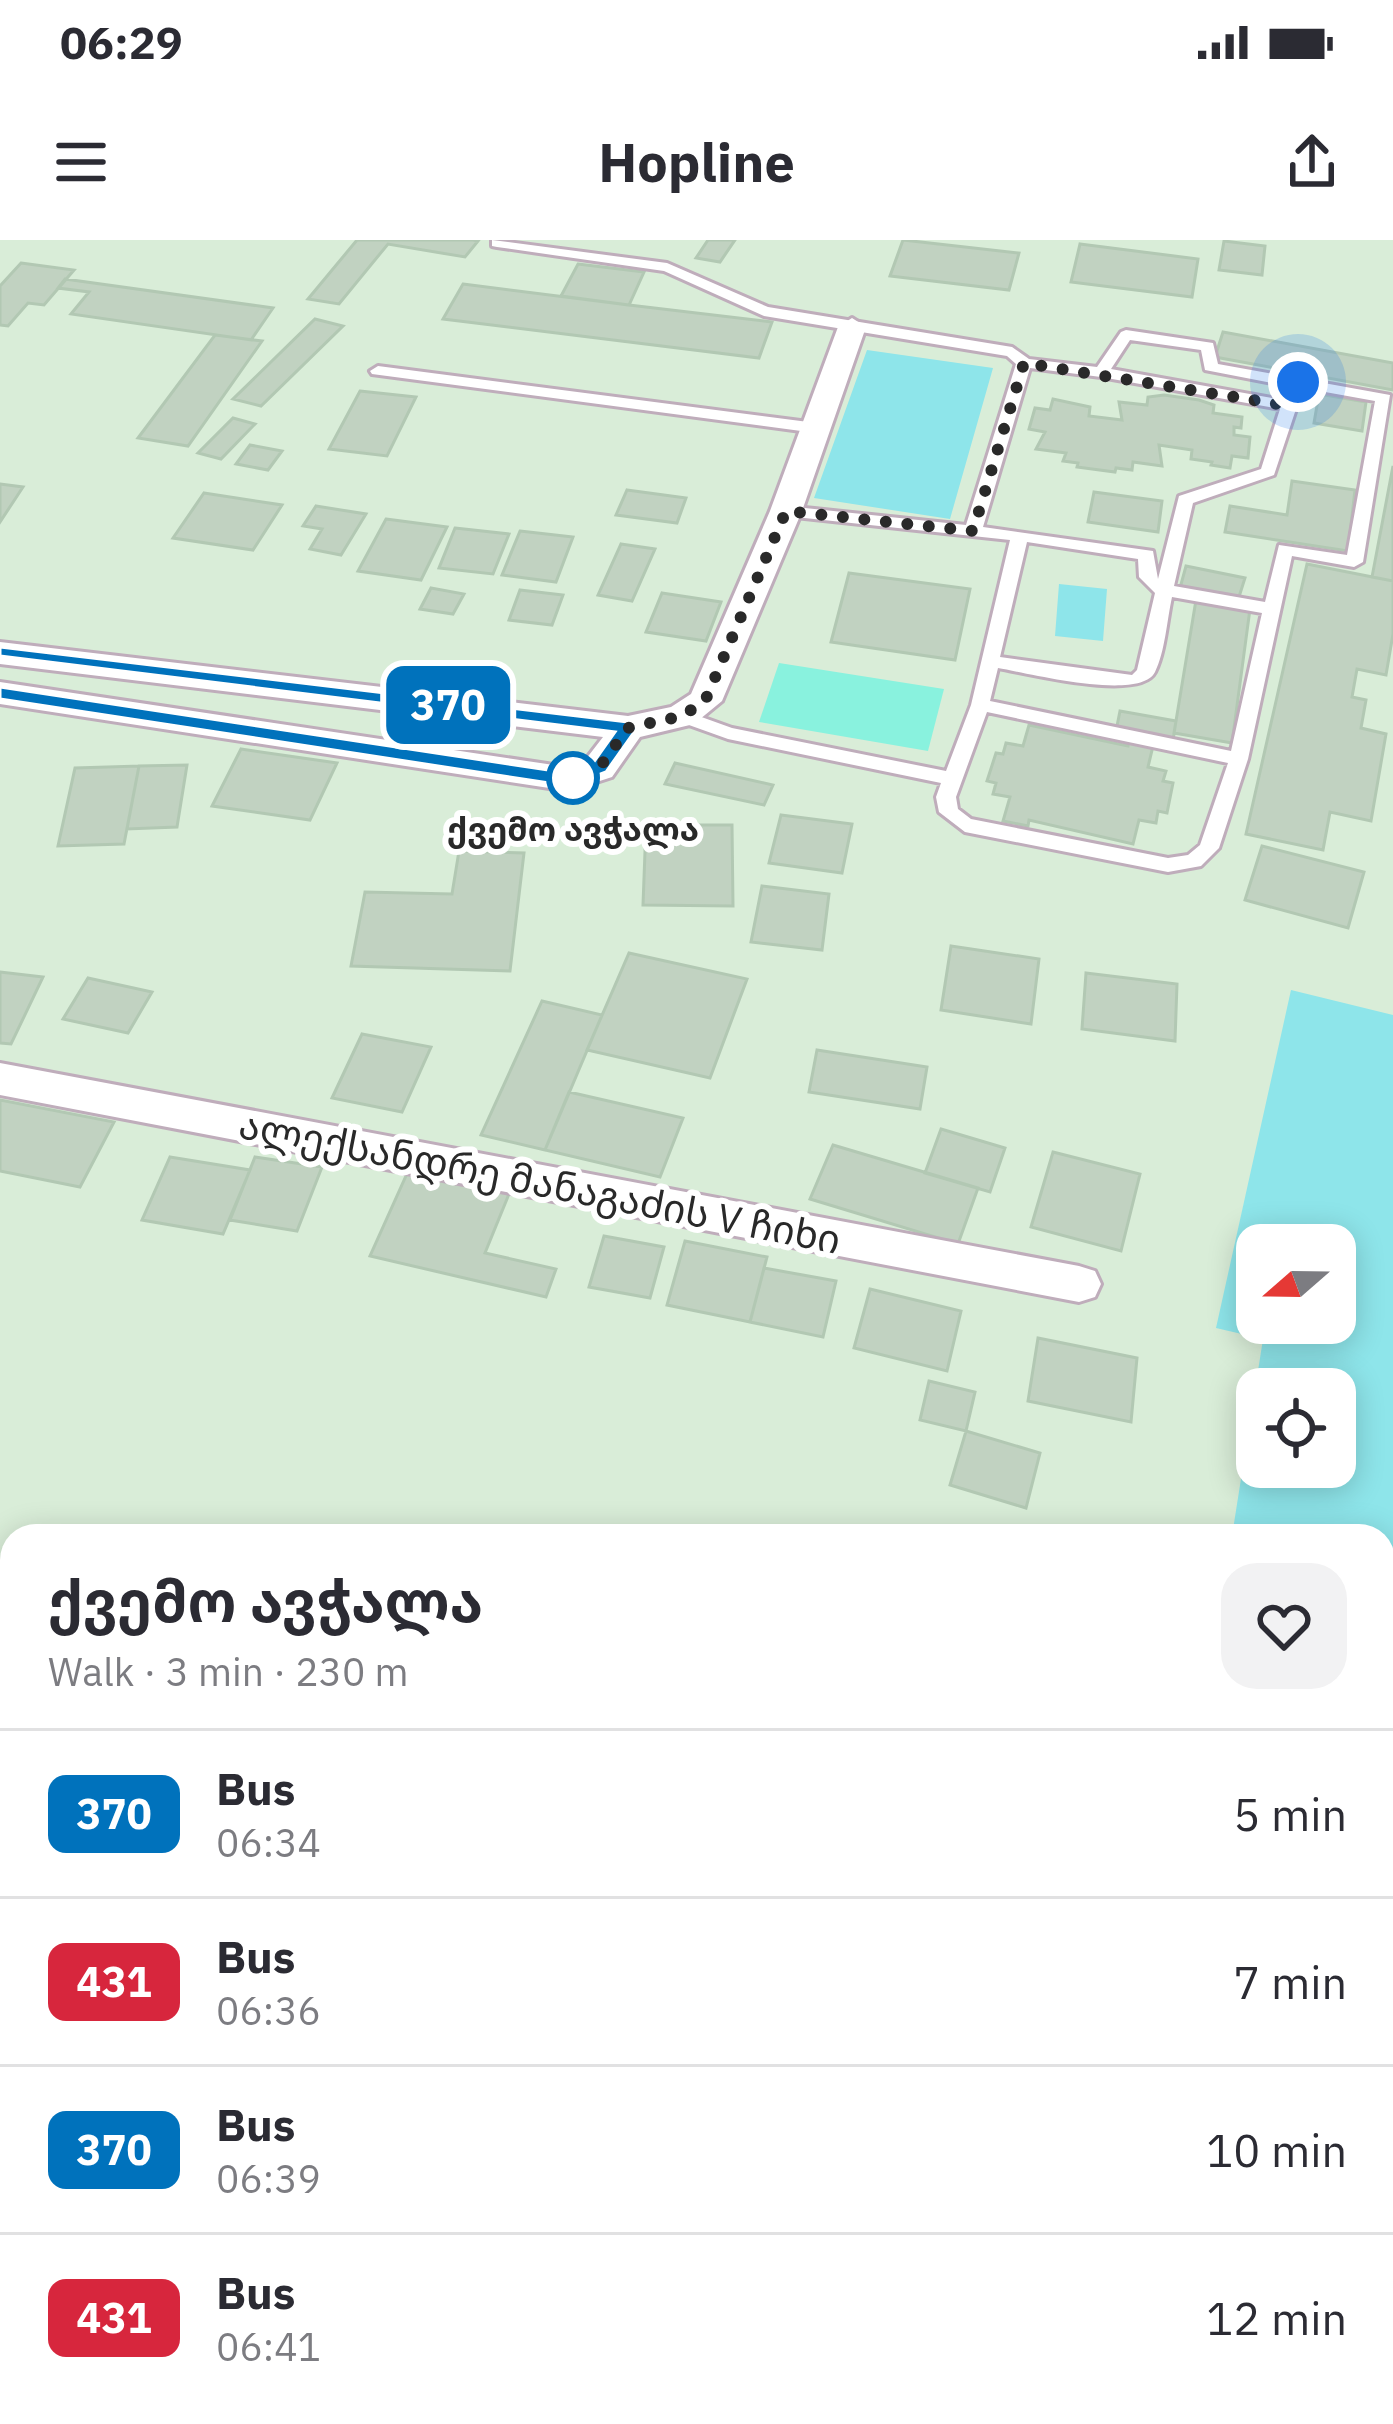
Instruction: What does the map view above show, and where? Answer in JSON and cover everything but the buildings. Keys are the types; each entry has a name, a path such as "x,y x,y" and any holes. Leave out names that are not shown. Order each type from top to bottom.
{"street":[{"path":"0,652 628,728 682,716 705,701 786,511 852,327"},
{"path":"0,693 569,779 599,768 628,728"},
{"name":"ალექსანდრე მანაგაძის V ჩიხი","path":"0,1079 1079,1284"}],"lane":[{"path":"496,243 667,267 764,310 1012,352 1024,363 1290,406"},
{"path":"1020,536 980,705 946,797 949,812 965,825 1168,865 1194,861 1209,848 1239,759 1285,549 1354,562 1384,398 1211,367 1208,346 1126,335 1101,373"},
{"path":"973,531 1024,363"},
{"path":"378,371 816,428"},
{"path":"992,661 1137,680 1146,672 1185,500 1268,472 1298,382"},
{"path":"786,511 1147,555 1144,574 1150,584 1273,609"},
{"path":"980,705 1239,759"},
{"path":"682,716 728,734 952,779"}],"shaded area":[{"path":"867,350 993,368 950,519 814,498"},
{"path":"1059,584 1107,589 1103,641 1055,636"},
{"path":"779,663 944,689 928,751 759,722"},
{"path":"1291,990 1393,1015 1393,1524 1234,1524 1240,1488 1356,1488 1356,1368 1258,1368 1262,1344 1356,1344 1356,1224 1239,1224"},
{"path":"1236,1238 1236,1333 1216,1328"}],"bus line":[{"name":"370","path":"0,653 182,671 628,728 599,768 569,779 0,693"}],"place":[{"name":"ქვემო ავჭალა","path":"573,778"}],"route":[{"path":"573,778 569,779 599,768 628,728 682,716 705,701 786,511 973,531 1024,363 1290,406 1298,382"}]}
